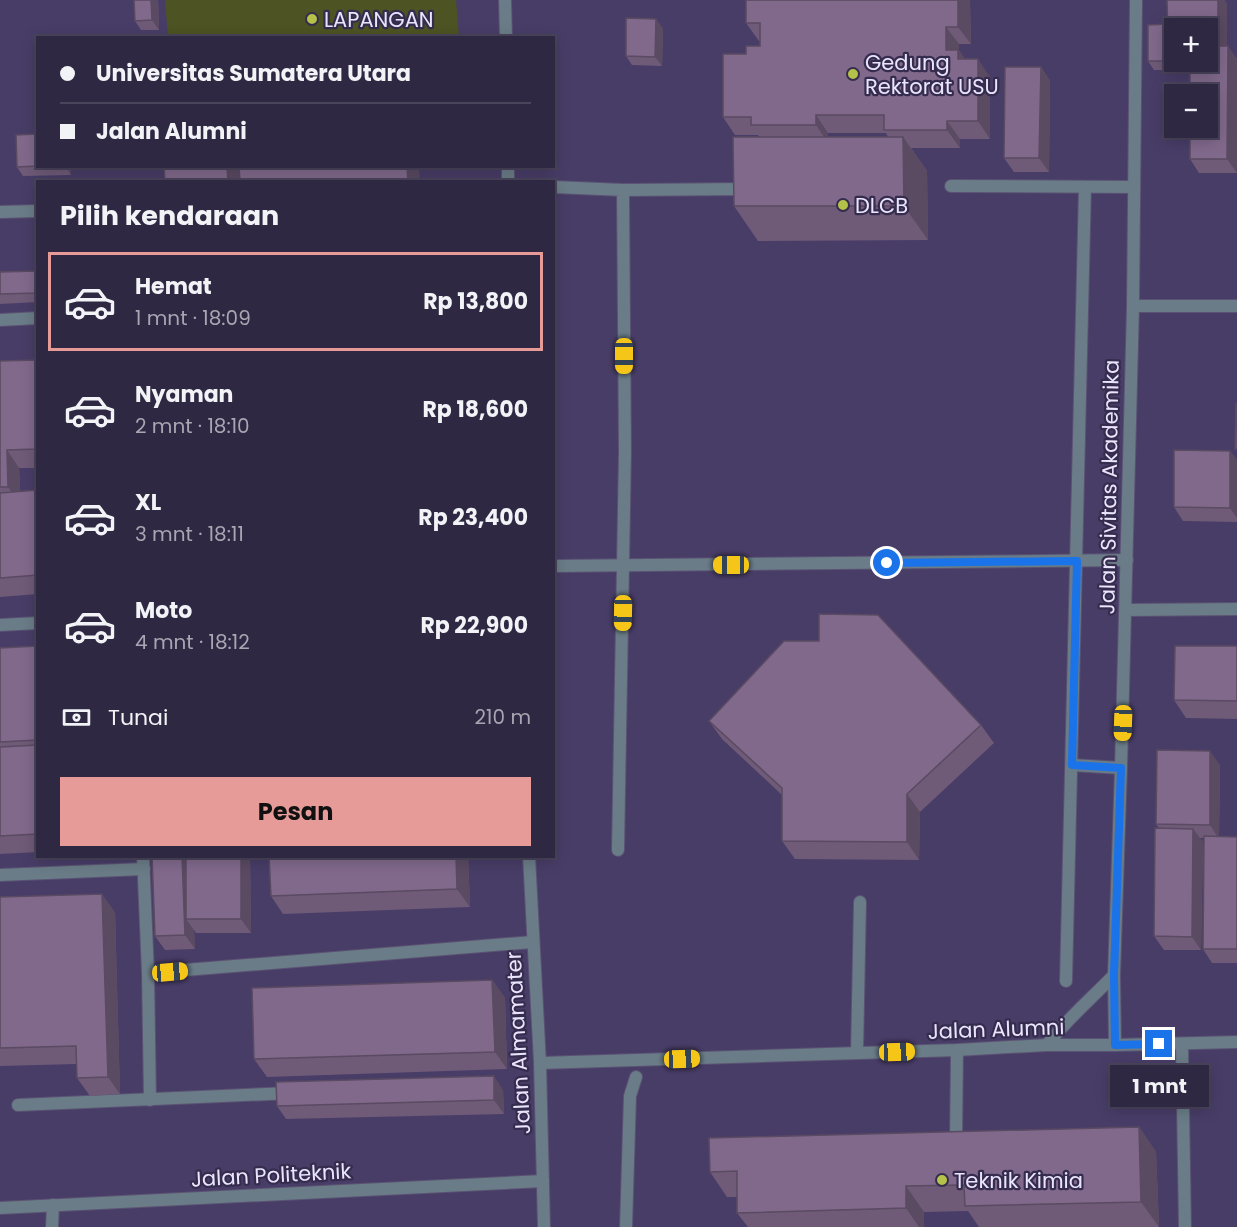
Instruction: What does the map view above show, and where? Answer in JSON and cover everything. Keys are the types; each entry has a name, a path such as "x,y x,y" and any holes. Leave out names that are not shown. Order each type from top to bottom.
{"street":[{"path":"505,0 506,36"},
{"name":"Jalan Sivitas Akademika","path":"1115,1045 1114,975 1133,306 1136,0"},
{"path":"951,186 1134,187"},
{"path":"555,187 623,190 748,189"},
{"path":"1066,981 1085,187"},
{"path":"618,849 625,451 623,190"},
{"path":"0,212 36,211"},
{"path":"1133,306 1237,306"},
{"path":"0,320 36,318"},
{"path":"555,566 1127,560"},
{"path":"1126,610 1237,609"},
{"path":"0,625 36,623"},
{"path":"1072,765 1121,768"},
{"name":"Jalan Almamater","path":"529,858 540,1064 544,1227"},
{"path":"0,875 144,863 150,1100"},
{"path":"857,1053 860,902"},
{"path":"148,973 533,942"},
{"path":"1047,1045 1083,1004 1114,975"},
{"name":"Jalan Alumni","path":"540,1064 1047,1045 1237,1042"},
{"path":"1182,1044 1185,1227"},
{"path":"957,1050 957,1141"},
{"path":"626,1227 630,1096 636,1077"},
{"path":"18,1105 304,1093"},
{"name":"Jalan Politeknik","path":"0,1208 543,1181"},
{"path":"52,1227 53,1205"}],"shaded area":[{"path":"0,0 1237,0 1237,1227 0,1227"}],"green space":[{"name":"LAPANGAN","path":"165,0 456,0 459,36 168,36"}],"building":[{"path":"134,0 151,0 152,20 135,21"},
{"name":"Gedung Rektorat USU","path":"746,0 958,0 958,27 946,27 946,50 958,50 958,59 978,59 978,121 947,121 947,130 884,130 884,115 816,115 816,125 751,125 751,117 723,117 723,54 746,54 746,46 760,46 760,23 746,23"},
{"path":"1167,0 1218,0 1218,18 1167,18"},
{"path":"626,18 656,19 655,57 626,56"},
{"path":"1164,24 1164,61 1148,61 1148,25"},
{"path":"1218,46 1228,46 1227,159 1190,159 1190,138 1218,138 1218,84 1190,84 1190,72 1218,72"},
{"path":"1005,67 1041,67 1039,158 1004,158"},
{"path":"36,134 36,166 17,167 16,135"},
{"path":"733,137 903,137 904,206 734,206"},
{"path":"164,168 227,168 228,180 165,180"},
{"path":"239,168 407,168 408,180 240,180"},
{"path":"36,271 36,293 0,294 0,272"},
{"path":"36,360 36,449 7,450 8,487 0,487 0,361"},
{"path":"1236,404 1237,449 1235,449"},
{"path":"1174,450 1230,451 1230,508 1174,507"},
{"path":"36,490 36,575 0,578 0,493"},
{"path":"819,614 878,615 981,725 907,794 907,842 782,841 782,788 709,721 784,641 819,641"},
{"path":"36,646 36,740 0,742 0,648"},
{"path":"1175,646 1237,646 1237,701 1174,700"},
{"path":"36,745 36,834 0,836 0,747"},
{"path":"1157,750 1210,751 1210,825 1156,824"},
{"path":"1155,828 1193,829 1192,937 1154,936"},
{"path":"1204,836 1237,837 1237,949 1203,949"},
{"path":"152,858 182,858 185,935 155,936"},
{"path":"186,858 241,858 241,919 186,919"},
{"path":"269,858 456,858 457,889 271,896"},
{"path":"102,894 108,1077 77,1078 76,1046 0,1048 0,897"},
{"path":"492,980 495,1052 254,1059 252,988"},
{"path":"494,1076 494,1100 277,1106 276,1082"},
{"name":"Teknik Kimia","path":"1139,1127 1141,1202 965,1206 964,1185 906,1186 906,1208 737,1213 737,1171 710,1172 709,1138"}],"place":[{"name":"LAPANGAN","path":"312,19"},
{"name":"Gedung Rektorat USU","path":"853,74"},
{"name":"DLCB","path":"843,205"},
{"name":"Teknik Kimia","path":"942,1180"}],"route":[{"path":"887,563 1077,561 1072,765 1121,768 1114,975 1115,1045 1159,1044"}]}
